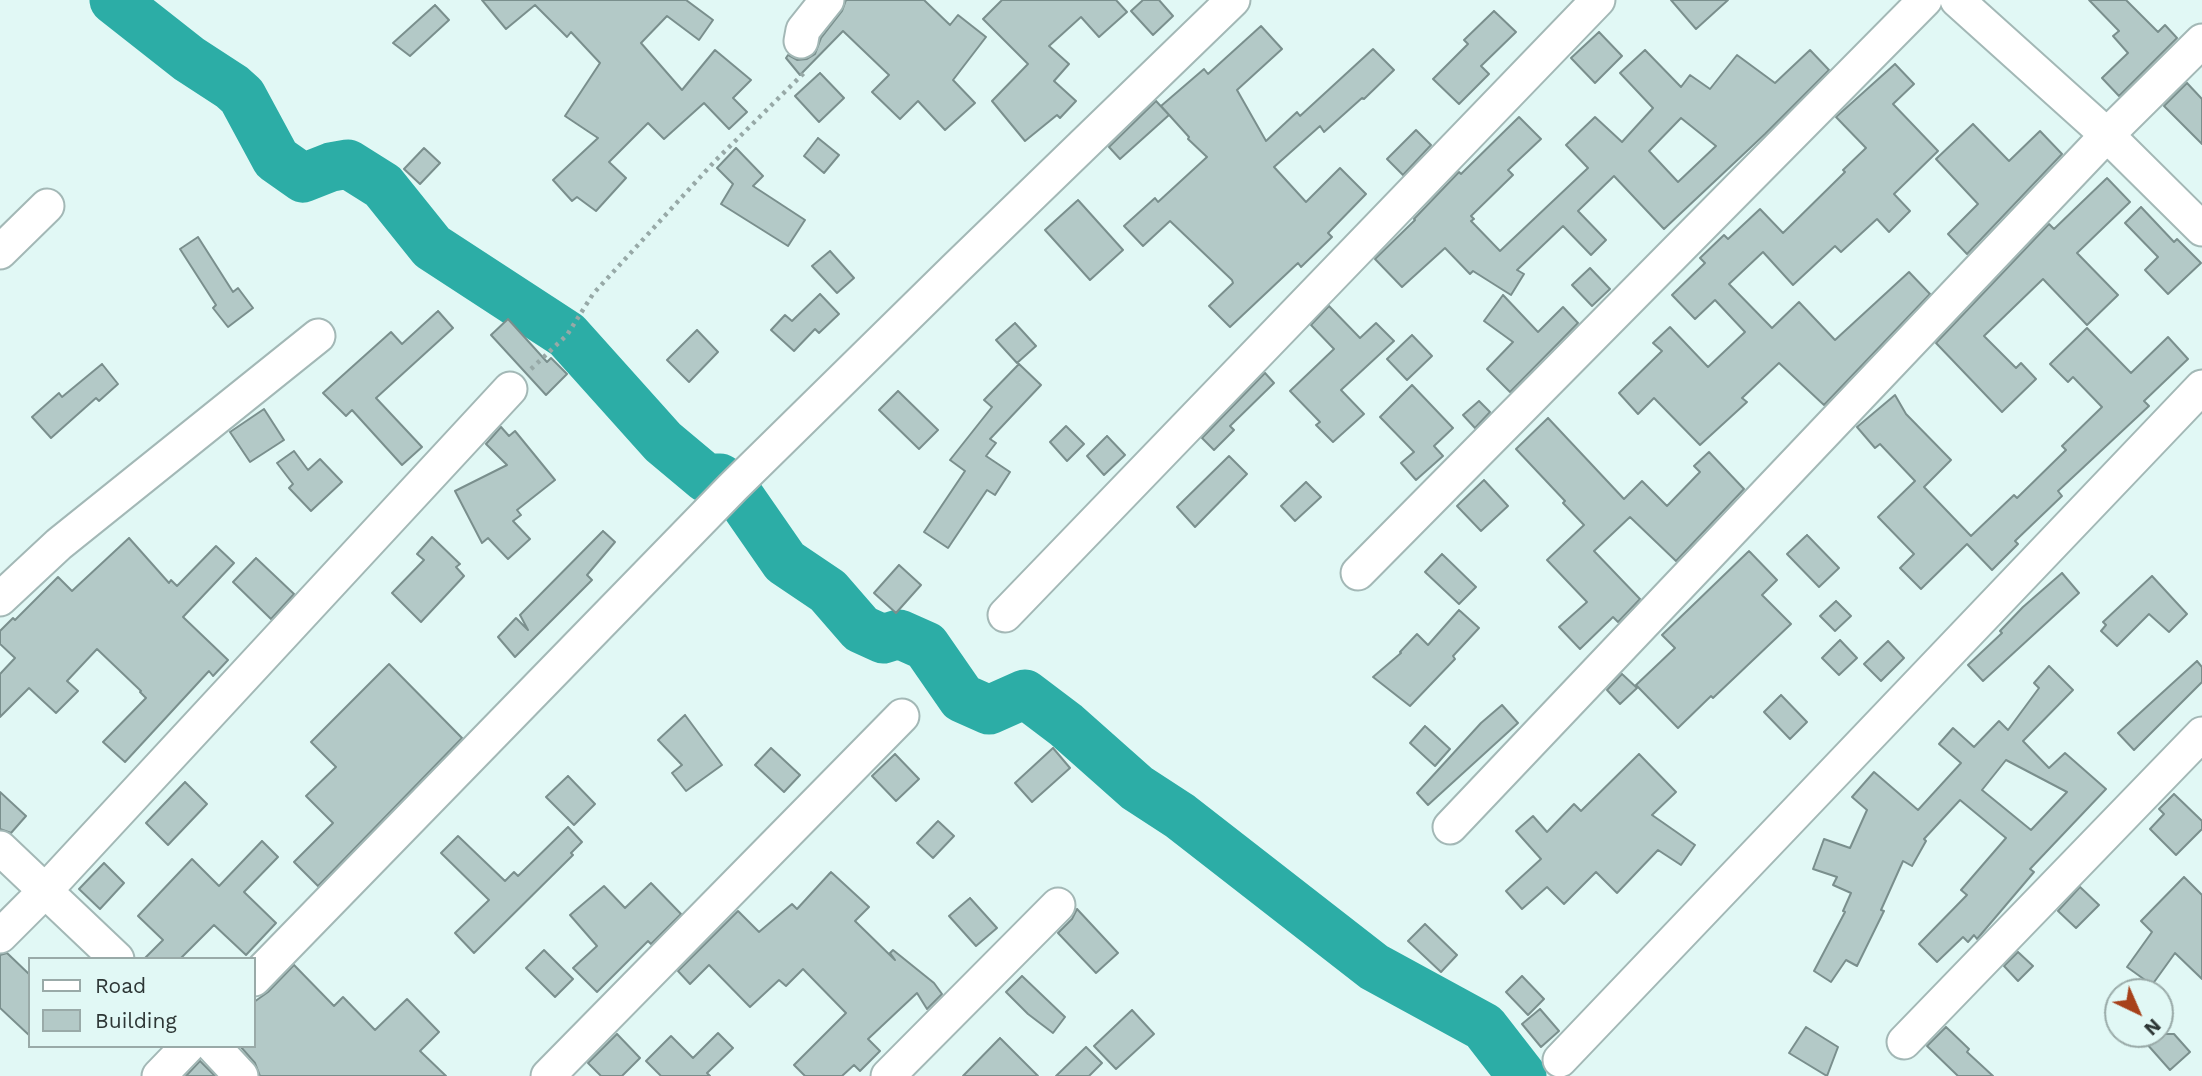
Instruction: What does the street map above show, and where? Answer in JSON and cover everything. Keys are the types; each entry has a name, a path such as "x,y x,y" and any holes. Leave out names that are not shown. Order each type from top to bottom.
{"street":[{"path":"801,41 803,30 827,0"},
{"path":"256,977 733,487 1233,0"},
{"path":"1005,615 1598,0"},
{"path":"1358,573 1925,0"},
{"path":"1957,0 2107,135 2202,229"},
{"path":"1450,827 2107,135 2202,41"},
{"path":"0,252 47,206"},
{"path":"0,599 59,544 318,335"},
{"path":"1560,1060 2202,387"},
{"path":"0,936 44,892 510,389"},
{"path":"548,1076 902,716"},
{"path":"1905,1042 2202,734"},
{"path":"0,848 115,957"},
{"path":"888,1076 1058,905"},
{"path":"159,1076 186,1048"},
{"path":"215,1048 241,1076"}],"path":[{"path":"510,389 567,335 593,294 715,161 807,71 811,60 801,41"}],"building":[{"path":"482,0 686,0 713,20 699,40 667,16 641,43 682,90 715,50 751,80 733,98 747,112 729,129 704,103 664,139 648,123 609,162 626,178 596,211 577,197 572,201 553,180 598,138 565,116 600,63 571,32 567,37 535,5 506,29"},
{"path":"846,0 924,0 950,25 958,15 986,37 953,80 975,103 945,130 918,101 900,119 872,92 889,75 843,31 800,75 786,58 788,55 797,60 807,59 815,54 821,38 842,11"},
{"path":"1002,0 1116,0 1127,12 1099,37 1081,17 1049,46 1069,64 1054,81 1076,101 1060,118 1057,115 1025,141 992,101 1028,64 983,19"},
{"path":"1143,0 1159,0 1173,16 1153,35 1131,11"},
{"path":"1671,0 1728,0 1696,29"},
{"path":"2089,0 2126,0 2158,32 2165,25 2177,38 2119,96 2102,78 2128,53 2113,36 2119,31"},
{"path":"435,5 449,20 410,56 393,43"},
{"path":"1494,11 1516,32 1481,66 1489,74 1459,104 1433,79 1468,44 1464,40"},
{"path":"1261,26 1282,49 1237,90 1266,141 1297,112 1300,116 1373,49 1394,70 1324,132 1320,126 1274,167 1306,202 1340,168 1366,194 1328,233 1332,237 1301,267 1298,263 1230,327 1209,306 1233,283 1232,280 1170,221 1143,246 1124,226 1155,198 1158,202 1207,157 1161,106 1204,69 1208,74"},
{"path":"1599,32 1622,56 1595,83 1571,58"},
{"path":"1645,50 1681,87 1690,75 1710,89 1737,55 1775,83 1810,50 1829,70 1664,229 1614,176 1578,211 1606,240 1591,255 1563,226 1517,270 1524,274 1511,295 1473,271 1470,274 1445,248 1402,287 1375,259 1459,172 1461,174 1519,117 1541,139 1508,170 1513,175 1471,216 1474,219 1471,221 1500,251 1588,168 1566,145 1595,117 1622,142 1653,108 1620,73","holes":["1681,118 1716,146 1678,182 1649,151"]},
{"path":"1895,64 1914,84 1893,104 1938,151 1894,194 1910,211 1889,232 1877,219 1841,252 1835,246 1793,285 1763,252 1729,284 1772,328 1799,302 1835,340 1909,272 1930,294 1824,405 1779,363 1742,398 1747,402 1700,445 1654,398 1638,414 1619,393 1662,351 1653,343 1670,327 1708,367 1745,332 1715,300 1695,319 1672,295 1705,263 1700,258 1724,235 1728,239 1760,209 1783,233 1845,172 1843,170 1866,148 1836,117"},
{"path":"820,73 844,98 819,122 795,96"},
{"path":"2187,83 2202,99 2202,144 2164,106"},
{"path":"1156,101 1169,115 1120,159 1109,147"},
{"path":"1973,124 2009,161 2040,131 2062,154 1967,254 1948,234 1978,204 1936,159"},
{"path":"1416,130 1431,145 1403,175 1387,159"},
{"path":"818,138 839,155 824,173 804,156"},
{"path":"424,148 440,163 420,184 404,169"},
{"path":"736,148 763,176 753,186 805,220 788,246 721,204 733,184 717,168"},
{"path":"2107,178 2130,202 2077,253 2118,295 2087,325 2043,279 1984,336 2016,368 2021,363 2036,379 2002,412 1936,343 2049,224 2054,229"},
{"path":"1078,200 1123,250 1090,280 1045,230"},
{"path":"2141,207 2174,242 2177,239 2201,263 2168,294 2145,270 2158,257 2125,223"},
{"path":"198,237 233,292 238,288 253,308 228,327 213,308 216,305 180,249"},
{"path":"830,251 854,278 837,293 812,266"},
{"path":"1590,268 1610,289 1592,306 1572,285"},
{"path":"820,294 839,314 819,333 815,329 794,351 771,330 785,315 792,321"},
{"path":"1503,295 1538,332 1563,307 1578,323 1510,392 1487,369 1513,342 1484,321"},
{"path":"1329,306 1360,338 1376,323 1394,341 1341,390 1364,414 1333,442 1316,425 1320,422 1290,391 1334,349 1311,325"},
{"path":"438,311 453,328 376,398 422,447 402,465 352,410 346,416 323,393 391,332 402,344"},
{"path":"508,319 547,362 551,358 567,374 546,395 491,335"},
{"path":"1015,323 1036,346 1017,363 996,340"},
{"path":"2087,328 2131,373 2168,337 2188,359 2144,401 2149,406 2058,491 2062,496 2015,541 2018,544 1992,570 1967,544 1921,589 1900,568 1914,554 1878,517 1915,481 1880,444 1875,448 1857,427 1895,395 1906,414 1951,460 1924,487 1971,536 2014,495 2017,498 2066,450 2062,446 2102,407 2073,377 2068,382 2050,364"},
{"path":"697,330 718,352 689,382 667,360"},
{"path":"1412,335 1432,356 1407,380 1387,359"},
{"path":"102,364 118,384 99,401 96,398 51,438 32,417 59,393 62,397"},
{"path":"1019,364 1041,385 990,439 996,443 986,456 1010,472 995,495 987,490 948,548 924,532 965,471 950,460 992,407 984,400"},
{"path":"1265,373 1274,383 1230,426 1234,430 1214,450 1202,438"},
{"path":"1412,385 1453,428 1434,446 1443,456 1416,480 1401,463 1414,452 1380,417"},
{"path":"898,391 938,430 919,449 879,410"},
{"path":"1479,401 1490,412 1475,428 1463,415"},
{"path":"264,409 284,440 250,462 230,432"},
{"path":"1548,418 1624,499 1642,481 1667,506 1700,472 1694,466 1709,452 1744,489 1676,561 1630,517 1594,551 1640,599 1618,622 1613,617 1580,649 1559,627 1587,602 1547,560 1584,525 1516,449"},
{"path":"1066,426 1084,444 1067,461 1050,442"},
{"path":"501,427 509,436 515,431 555,480 517,510 521,515 513,521 530,539 508,559 488,538 482,543 455,491 507,465 486,444"},
{"path":"1107,436 1125,455 1104,475 1087,456"},
{"path":"294,451 308,470 320,459 342,482 311,511 289,488 293,484 277,463"},
{"path":"1229,456 1247,474 1195,527 1177,507"},
{"path":"1484,480 1508,506 1481,531 1457,506"},
{"path":"1306,482 1321,497 1295,521 1281,506"},
{"path":"603,531 615,542 587,575 592,580 515,657 498,637 516,618 528,630 520,615"},
{"path":"1807,535 1839,568 1819,587 1787,554"},
{"path":"432,537 460,564 456,567 464,576 421,622 392,593 424,560 417,554"},
{"path":"129,538 169,583 171,580 177,586 216,546 234,563 183,617 228,660 213,676 209,671 125,762 103,742 146,698 141,691 97,649 67,681 78,691 56,713 29,688 0,717 0,674 15,658 0,644 0,631 13,618 15,620 58,577 72,591"},
{"path":"1749,551 1777,580 1762,595 1791,624 1678,728 1636,685 1675,648 1662,635"},
{"path":"1442,554 1476,587 1459,604 1425,572"},
{"path":"256,558 294,594 271,619 233,582"},
{"path":"899,565 921,585 896,613 874,593"},
{"path":"2062,573 2079,593 1983,681 1968,665 2002,633 2000,631 2023,607"},
{"path":"2152,576 2187,614 2169,632 2149,614 2117,646 2101,631 2106,625 2103,622"},
{"path":"1836,601 1851,616 1835,631 1820,616"},
{"path":"1459,610 1479,628 1453,656 1455,659 1410,706 1373,677 1401,653 1417,634 1428,645"},
{"path":"1840,640 1857,658 1839,675 1822,658"},
{"path":"1888,641 1904,658 1881,681 1864,664"},
{"path":"2197,661 2202,667 2202,682 2134,750 2118,733"},
{"path":"389,664 462,738 318,886 294,862 333,823 306,796 336,767 311,742"},
{"path":"2049,666 2073,690 2023,741 2049,768 2065,753 2106,789 2030,869 2034,872 1977,939 1974,935 1968,942 1963,937 1937,962 1919,944 1967,895 1961,890 2006,838 1960,800 1924,839 1926,841 1912,866 1903,861 1881,910 1884,911 1857,966 1846,960 1831,982 1814,971 1845,912 1843,911 1851,893 1833,885 1837,877 1813,869 1824,839 1850,848 1867,810 1852,797 1874,772 1918,810 1961,763 1939,744 1953,728 1974,747 1999,721 2008,730 2039,688 2034,683","holes":["2006,760 2067,792 2031,830 1982,790"]},
{"path":"1622,674 1637,688 1620,704 1607,690"},
{"path":"1781,695 1807,722 1790,739 1764,712"},
{"path":"1502,705 1518,723 1428,805 1417,793 1481,723"},
{"path":"685,715 722,765 686,791 672,773 682,765 658,740"},
{"path":"1425,726 1450,749 1435,766 1410,743"},
{"path":"771,748 800,775 784,792 755,765"},
{"path":"1053,748 1070,768 1032,802 1015,783"},
{"path":"895,754 919,779 896,801 872,776"},
{"path":"1639,754 1676,792 1652,815 1695,845 1681,865 1658,850 1617,893 1596,872 1564,904 1547,887 1522,909 1506,891 1541,859 1516,831 1533,816 1547,832 1574,804 1581,811"},
{"path":"568,776 595,804 574,825 546,797"},
{"path":"185,782 207,804 168,845 146,823"},
{"path":"0,792 26,816 11,833 0,829"},
{"path":"2174,794 2202,821 2202,829 2176,855 2150,829 2164,814 2159,809"},
{"path":"938,821 954,836 933,858 917,843"},
{"path":"568,827 582,842 571,853 573,855 474,953 455,933 489,900 441,853 458,836 505,881 514,872 518,876"},
{"path":"262,841 278,857 244,892 276,923 246,955 214,925 182,957 146,957 163,940 138,916 192,859 219,886"},
{"path":"104,863 124,883 100,909 79,889"},
{"path":"831,872 869,907 855,921 895,960 890,953 893,950 934,983 942,994 927,1009 917,993 868,1039 880,1051 860,1071 854,1065 842,1076 805,1076 794,1065 846,1013 803,969 786,986 779,980 750,1007 709,965 690,984 678,971 738,911 759,932 792,904 797,909"},
{"path":"2184,877 2202,895 2202,979 2175,953 2157,978 2142,978 2127,967 2152,932 2141,921"},
{"path":"651,883 681,914 651,944 648,941 597,992 573,968 597,946 570,915 604,886 625,908"},
{"path":"2080,887 2099,905 2076,928 2058,911"},
{"path":"970,898 997,928 976,946 949,916"},
{"path":"1077,909 1118,953 1096,973 1058,933 1072,919"},
{"path":"1425,924 1457,955 1441,972 1408,941"},
{"path":"544,950 573,979 555,997 526,968"},
{"path":"2018,952 2033,966 2018,981 2004,966"},
{"path":"7,953 28,973 28,1034 0,1008 0,955"},
{"path":"294,965 334,1006 343,997 375,1030 407,999 439,1032 420,1051 446,1076 260,1076 255,1063 242,1048 256,1048 256,1001"},
{"path":"1022,976 1065,1017 1053,1033 1028,1014 1006,992"},
{"path":"1522,976 1544,999 1528,1015 1506,992"},
{"path":"1540,1009 1559,1031 1541,1047 1522,1024"},
{"path":"1132,1010 1154,1034 1116,1069 1094,1046"},
{"path":"1806,1027 1838,1047 1827,1076 1789,1053"},
{"path":"1946,1027 1969,1049 1967,1052 1993,1076 1958,1076 1927,1046"},
{"path":"718,1033 733,1048 707,1073 710,1076 661,1076 646,1061 671,1036 693,1058"},
{"path":"617,1034 640,1058 622,1076 601,1076 588,1063"},
{"path":"2174,1034 2190,1052 2170,1070 2150,1048 2174,1048"},
{"path":"1000,1038 1038,1076 963,1076"},
{"path":"1086,1047 1102,1063 1089,1076 1056,1076"},
{"path":"200,1061 215,1076 186,1076"}],"waterway":[{"path":"114,0 189,59 242,96 276,159 303,178 331,167 348,164 383,186 432,247 567,335 663,442 706,478 720,478 733,487 785,562 828,591 861,629 883,639 899,634 926,646 962,698 989,710 1025,694 1066,725 1137,788 1180,816 1374,967 1484,1027 1522,1076"}]}
